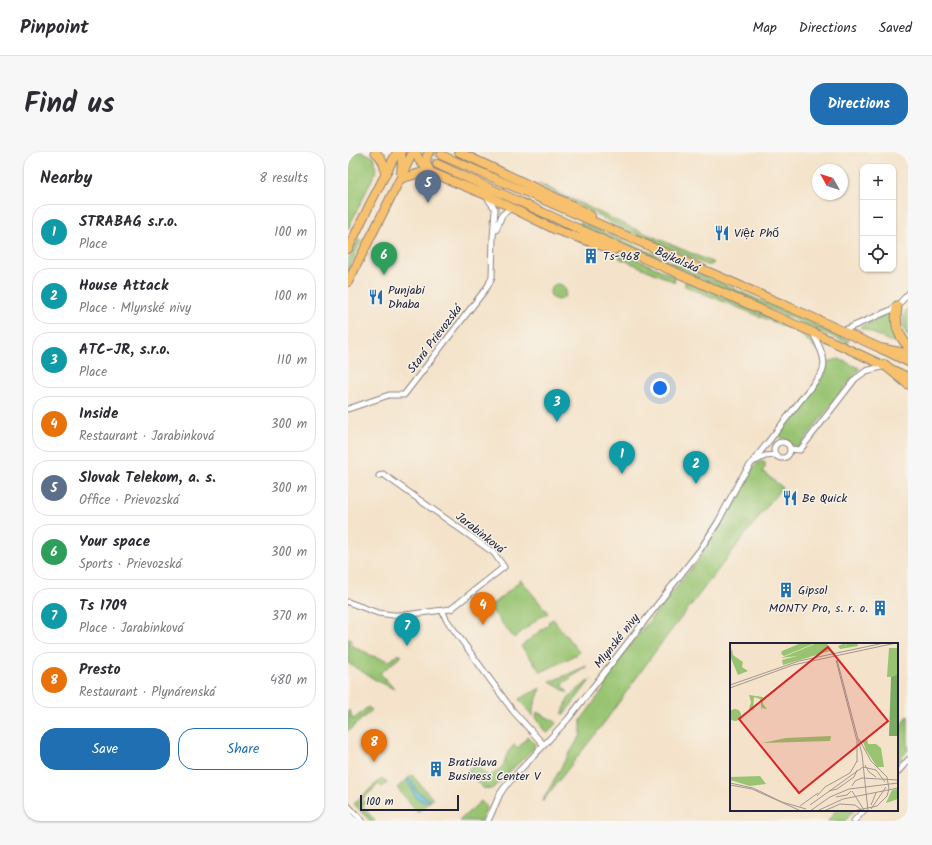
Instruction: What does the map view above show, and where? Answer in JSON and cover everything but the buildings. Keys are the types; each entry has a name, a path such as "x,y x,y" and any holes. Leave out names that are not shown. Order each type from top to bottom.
{"highway":[{"path":"897,306 897,328 902,339 908,346"},
{"path":"882,349 908,354"},
{"path":"885,365 908,384"}],"main road":[{"path":"375,152 378,154 385,168 385,175"},
{"path":"414,152 430,172"},
{"path":"348,282 414,152"},
{"path":"429,152 426,158 426,163 430,172"},
{"path":"459,152 574,206 628,237"},
{"path":"348,249 385,175 399,154"},
{"path":"399,154 402,170 400,179"},
{"name":"Bajkalská","path":"442,155 842,331 908,362"},
{"name":"Bajkalská","path":"437,164 627,251 885,365 908,377"},
{"path":"400,179 423,172 430,172 486,195 556,230 612,249 627,251"}],"street":[{"name":"Stará Prievozská","path":"348,409 389,394 404,395 490,283 492,277 495,209 486,195"},
{"name":"Stará Prievozská","path":"493,238 502,215 512,207"},
{"path":"842,331 884,314 897,306 908,294"},
{"name":"Mlynské nivy","path":"488,821 504,788 568,720 700,550 718,522 740,480 762,448 777,431 823,371 823,358 812,332"},
{"path":"762,448 776,446 781,442 788,445 790,449 800,450 855,379 866,371 885,365"},
{"path":"775,454 777,431"},
{"name":"Mlynské nivy","path":"751,464 762,457 775,454 779,458 785,458 790,449"},
{"name":"Jarabinková","path":"348,602 378,613 393,615 405,615 451,609 504,567 494,553 383,474 379,476"},
{"path":"442,610 446,619 513,711 544,745"},
{"path":"898,772 908,760"},
{"path":"348,806 362,821"},
{"path":"854,821 863,811"}],"green space":[{"path":"348,152 362,152 374,157 376,171 348,229"},
{"path":"538,183 628,226 714,263 711,265 706,265 622,228"},
{"path":"580,222 849,340 847,343 579,225"},
{"path":"358,239 361,240 348,272 348,260"},
{"path":"625,254 674,276 675,282 619,258 621,255"},
{"path":"685,281 796,328 808,338 818,351 798,332 685,286"},
{"path":"558,284 564,286 566,292 564,298 558,300 552,298 550,292 552,286"},
{"path":"908,308 908,337 904,328 903,318 905,311"},
{"path":"892,314 898,339 889,341 860,327 886,315"},
{"path":"839,359 859,368 858,371 799,447 793,446 780,437 780,433 824,376 827,362"},
{"path":"764,461 765,468 762,471 782,487 657,649 604,723 542,802 581,735 581,720 605,687 609,675 632,642 703,554 748,474 757,463"},
{"path":"521,580 548,613 543,616 542,615 514,638 489,607"},
{"path":"553,619 579,652 575,656 574,655 541,672 521,646 549,624 548,622"},
{"path":"348,638 352,641 349,644 368,653 369,655 390,661 398,654 402,656 380,673 394,689 348,663"},
{"path":"587,666 562,684 568,693 550,682"},
{"path":"592,678 564,714 562,714 569,697"},
{"path":"541,688 533,709 533,717 519,699"},
{"path":"368,707 372,710 348,731 348,711 349,710 352,718 354,719"},
{"path":"537,712 556,722 548,733 545,732 536,717"},
{"path":"908,716 908,750 898,762 898,729"},
{"path":"527,736 535,744 534,748 492,789 483,788 467,771 475,764 489,777 502,767 508,752 514,745 518,748"},
{"path":"412,775 433,799 418,812 397,788"},
{"path":"382,778 387,783 382,787 379,784 362,799 365,803 362,806 375,821 370,821 354,804"},
{"path":"481,801 487,807 481,821 459,821"},
{"path":"835,811 853,811 845,821 828,821"}],"water":[{"path":"408,779 412,782 416,791 430,800 426,802 415,796 406,780"}],"tunnel":[{"path":"406,152 437,164"},
{"path":"434,152 441,155"}],"place":[{"name":"Slovak Telekom, a. s.","path":"428,203"},
{"name":"Việt Phố","path":"722,233"},
{"name":"Ts-968","path":"591,256"},
{"name":"Your space","path":"384,275"},
{"name":"Punjabi Dhaba","path":"376,297"},
{"name":"ATC-JR, s.r.o.","path":"557,422"},
{"name":"STRABAG s.r.o.","path":"622,474"},
{"name":"House Attack","path":"696,484"},
{"name":"Be Quick","path":"790,498"},
{"name":"Gipsol","path":"786,590"},
{"name":"MONTY Pro, s. r. o.","path":"880,608"},
{"name":"Inside","path":"483,625"},
{"name":"Ts 1709","path":"407,646"},
{"name":"Presto","path":"374,762"},
{"name":"Bratislava Business Center V","path":"436,769"}]}
